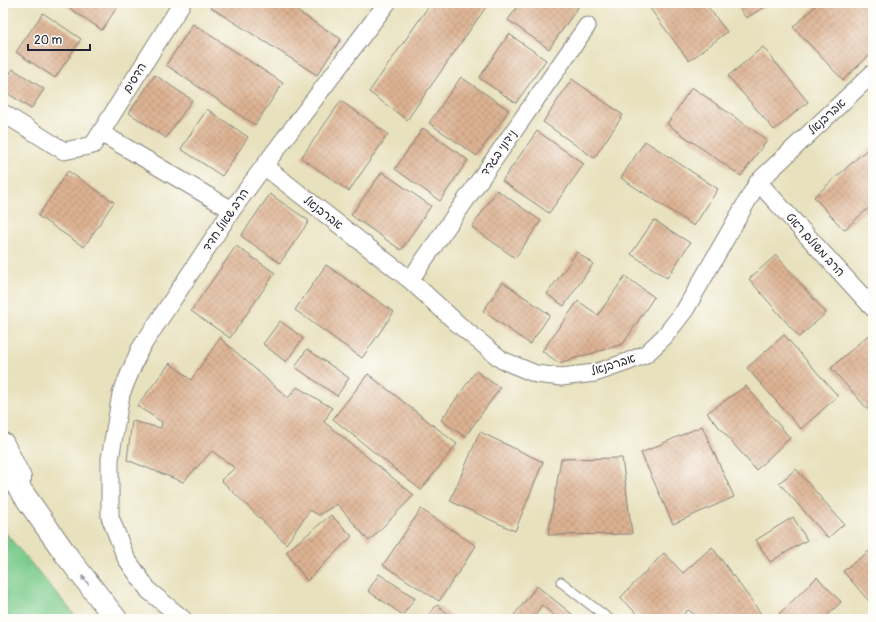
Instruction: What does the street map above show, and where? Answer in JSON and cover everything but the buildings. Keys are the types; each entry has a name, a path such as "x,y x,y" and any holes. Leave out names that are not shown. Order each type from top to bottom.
{"highway":[{"path":"3,444 38,515"},
{"path":"3,465 67,556 116,619"}],"street":[{"name":"הדסים","path":"3,113 64,151 93,145 182,3"},
{"name":"הרב שאול חדד","path":"183,619 149,591 126,558 110,517 110,459 121,394 140,349 232,210 387,3"},
{"name":"נידוני בגדד","path":"410,280 587,26"},
{"name":"אברבנאל","path":"264,166 410,280 458,324 502,360 536,374 561,378 595,373 646,354 664,337 685,310 758,182 873,73"},
{"path":"100,133 232,210"},
{"name":"הרב משולם ראט","path":"758,182 873,308"}],"lane":[{"path":"561,582 609,619"}],"green space":[{"path":"3,528 8,536 79,619 3,618"}]}
